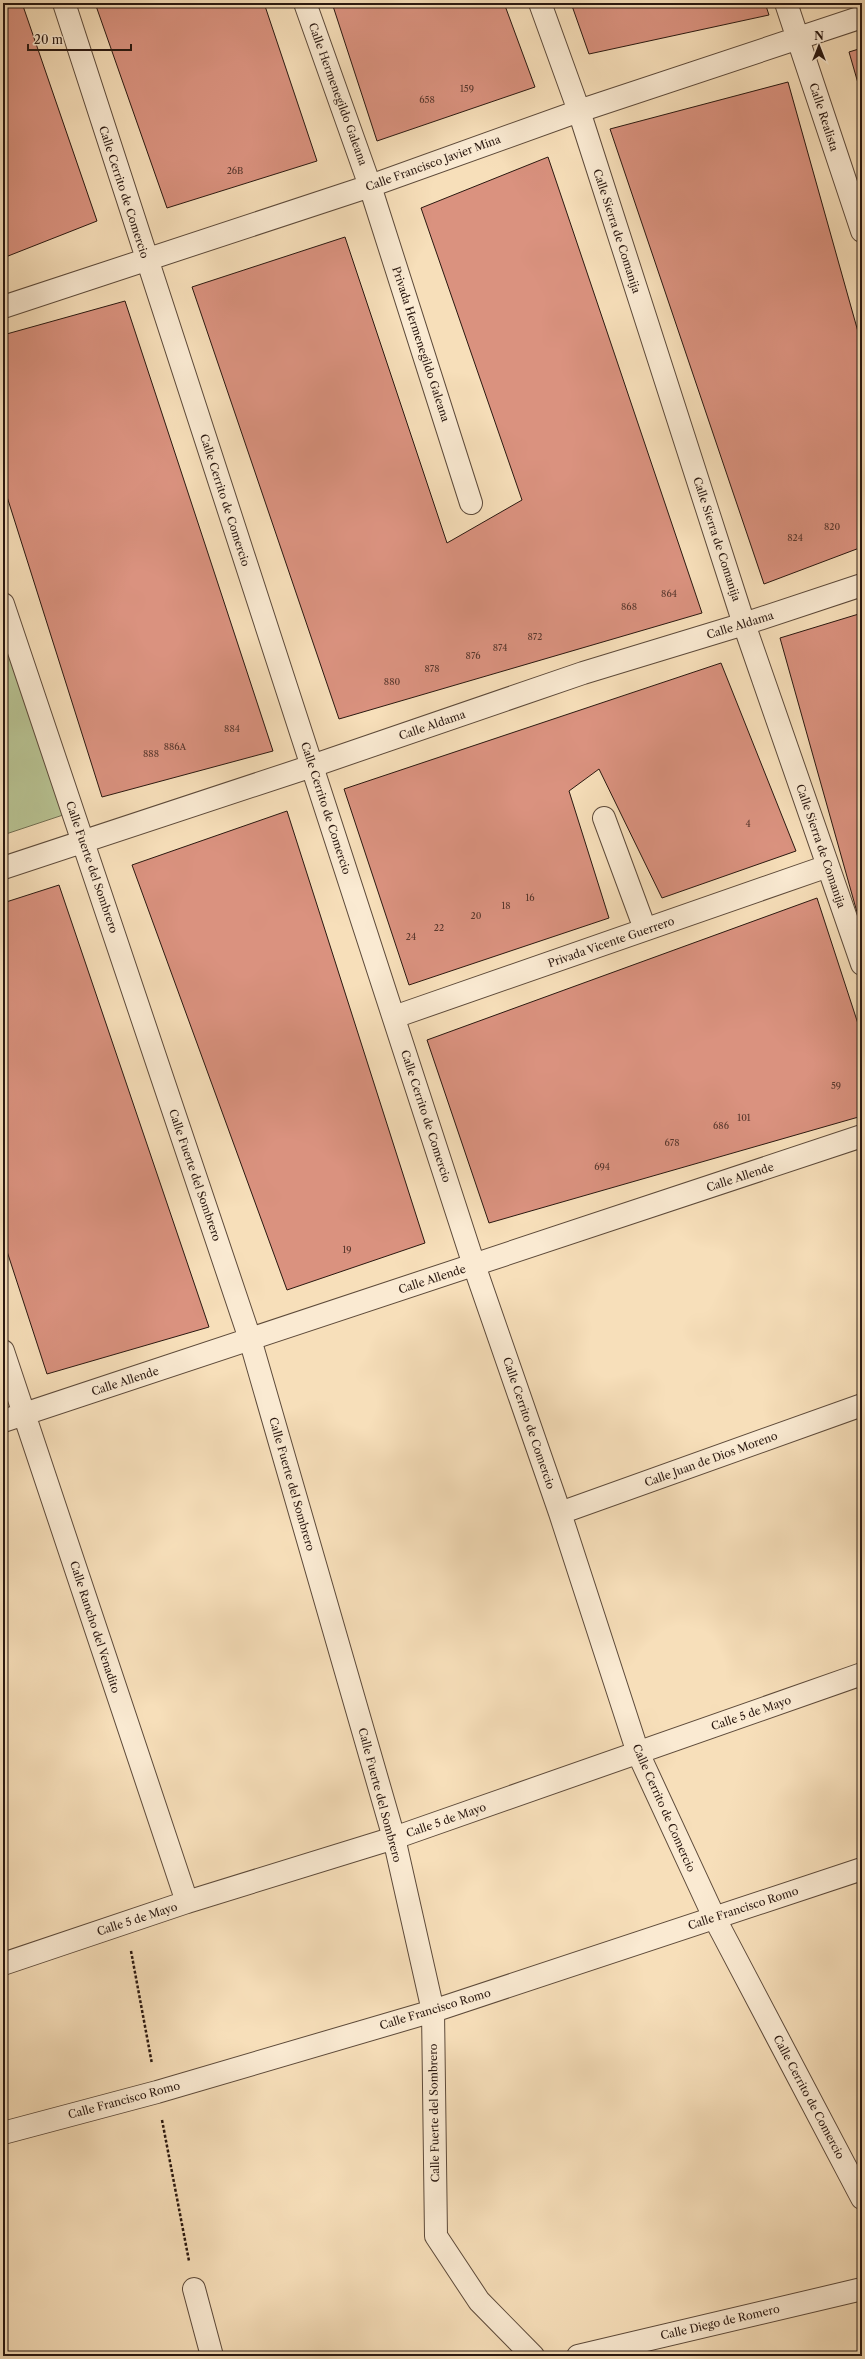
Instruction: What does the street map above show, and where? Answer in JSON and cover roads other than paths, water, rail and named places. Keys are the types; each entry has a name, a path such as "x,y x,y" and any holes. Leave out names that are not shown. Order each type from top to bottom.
{"street":[{"name":"Calle Cerrito de Comercio","path":"64,3 146,260 474,1265 560,1513 638,1753 714,1917 862,2198"},
{"name":"Calle Hermenegildo Galeana","path":"305,3 370,186"},
{"name":"Calle Sierra de Comanija","path":"540,3 579,111 744,624 862,964"},
{"name":"Calle Realista","path":"786,3 862,232"},
{"name":"Calle Francisco Javier Mina","path":"3,307 370,186 579,111 797,37 862,17"},
{"name":"Privada Hermenegildo Galeana","path":"370,186 471,503"},
{"name":"Calle Aldama","path":"3,868 312,766 583,673 744,624 862,585"},
{"name":"Calle Fuerte del Sombrero","path":"3,604 250,1339 394,1838 433,2012 436,2236 479,2301 533,2356"},
{"path":"604,818 645,929"},
{"name":"Privada Vicente Guerrero","path":"394,1017 828,866"},
{"name":"Calle Allende","path":"3,1421 862,1136"},
{"name":"Calle Rancho del Venadito","path":"3,1351 187,1902"},
{"name":"Calle Juan de Dios Moreno","path":"560,1513 862,1406"},
{"name":"Calle 5 de Mayo","path":"3,1964 187,1902 394,1838 862,1674"},
{"name":"Calle Francisco Romo","path":"3,2133 157,2092 433,2012 714,1917 862,1869"},
{"path":"194,2288 212,2356"},
{"name":"Calle Diego de Romero","path":"578,2356 862,2289"}]}
